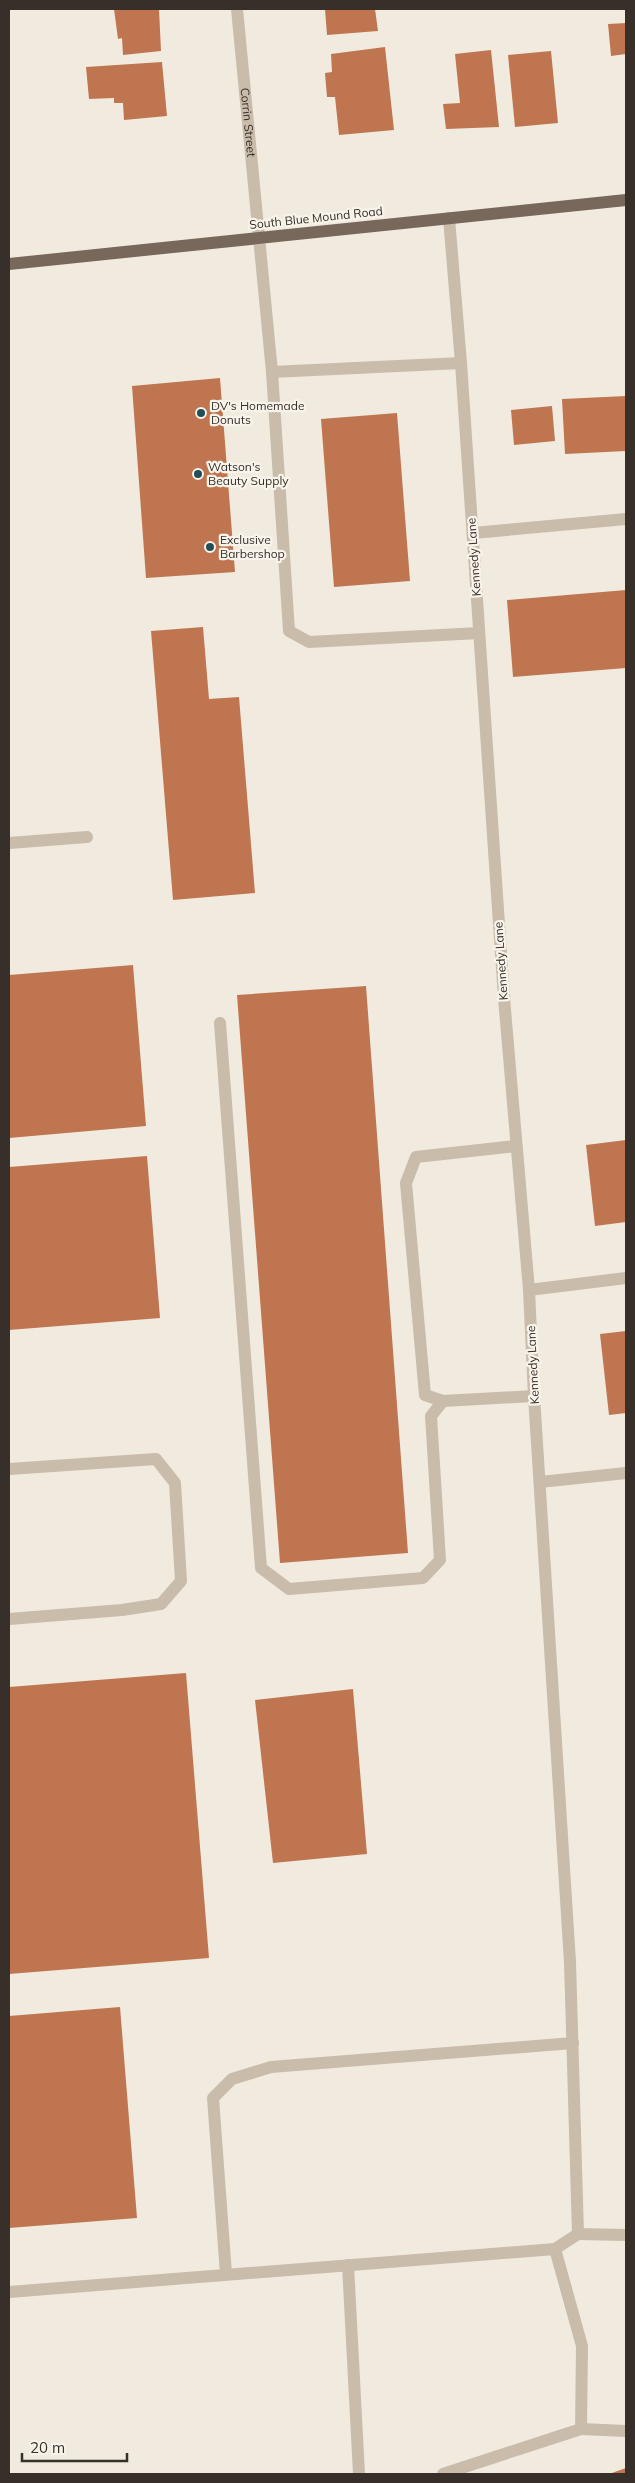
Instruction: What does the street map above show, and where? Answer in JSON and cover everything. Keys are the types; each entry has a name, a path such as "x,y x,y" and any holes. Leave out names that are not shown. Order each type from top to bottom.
{"main road":[{"name":"South Blue Mound Road","path":"9,264 626,200"}],"street":[{"name":"Corrin Street","path":"237,9 272,372 289,630 309,642 479,633"},
{"name":"Kennedy Lane","path":"449,218 473,533 504,998 529,1290 570,1962 578,2234"},
{"path":"272,372 461,363"},
{"path":"473,533 626,520"},
{"path":"9,843 87,837"},
{"path":"220,1023 261,1568 289,1590 423,1578 440,1560 431,1416 443,1401"},
{"path":"516,1146 416,1157 406,1183 425,1395 443,1401 534,1396"},
{"path":"529,1290 626,1278"},
{"path":"9,1469 156,1459 175,1483 181,1581 161,1604 122,1610 9,1619"},
{"path":"540,1482 626,1473"},
{"path":"226,2274 213,2098 232,2079 271,2067 573,2043"},
{"path":"9,2292 555,2249 578,2234 626,2235"},
{"path":"555,2249 582,2346 581,2429"},
{"path":"348,2265 359,2474"},
{"path":"443,2474 581,2429 626,2431"}],"building":[{"path":"114,9 159,9 161,51 123,55 122,38 118,39"},
{"path":"325,9 375,9 378,31 327,35"},
{"path":"626,23 626,54 611,56 608,24"},
{"path":"385,47 394,130 339,135 335,97 327,97 325,73 332,72 331,54"},
{"path":"491,50 499,127 446,129 443,104 460,103 455,54"},
{"path":"551,51 558,123 515,127 508,55"},
{"path":"162,62 167,116 124,120 123,103 114,103 114,98 89,99 86,67"},
{"path":"220,378 235,572 146,578 132,386"},
{"path":"626,396 626,451 565,454 562,399"},
{"path":"552,406 555,441 514,445 511,410"},
{"path":"397,413 410,581 334,587 321,419"},
{"path":"626,590 626,668 513,677 507,600"},
{"path":"203,627 209,699 239,697 255,893 173,900 151,631"},
{"path":"133,965 146,1126 9,1138 9,975"},
{"path":"366,986 408,1553 280,1563 237,995"},
{"path":"626,1140 626,1222 595,1226 586,1145"},
{"path":"147,1156 160,1318 9,1330 9,1167"},
{"path":"626,1331 626,1413 609,1415 600,1334"},
{"path":"186,1673 209,1958 9,1974 9,1687"},
{"path":"353,1689 367,1854 273,1863 255,1700"},
{"path":"120,2007 137,2218 9,2228 9,2016"},
{"path":"626,2468 626,2474 609,2474"}],"place":[{"name":"DV's Homemade Donuts","path":"201,413"},
{"name":"Watson's Beauty Supply","path":"198,474"},
{"name":"Exclusive Barbershop","path":"210,547"}]}
